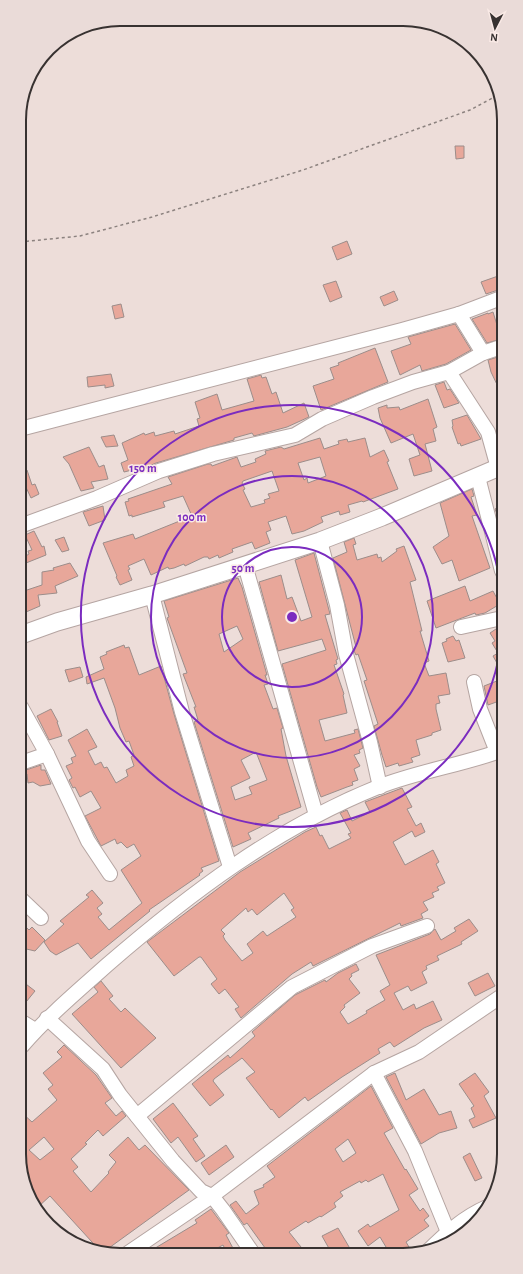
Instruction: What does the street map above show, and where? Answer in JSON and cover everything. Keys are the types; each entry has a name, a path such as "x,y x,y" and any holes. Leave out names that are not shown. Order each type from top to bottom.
{"main road":[{"path":"26,633 57,622 152,595 320,541 382,517 497,468"}],"street":[{"path":"26,427 364,340 459,314 497,300"},
{"path":"459,314 483,353"},
{"path":"26,524 97,498 159,471 213,454 295,435 322,419 372,397 449,372 483,353 497,348"},
{"path":"449,372 488,432 497,458"},
{"path":"478,477 497,551"},
{"path":"320,541 337,604 346,654 370,742 380,787"},
{"path":"244,565 316,815"},
{"path":"152,595 182,712 230,867"},
{"path":"461,627 497,619"},
{"path":"474,682 480,709 497,745"},
{"path":"26,716 47,754 88,841 110,874"},
{"path":"26,1041 47,1018 151,927 230,867 316,815 380,787 418,773 497,752"},
{"path":"26,761 47,754"},
{"path":"26,904 41,918"},
{"path":"137,1116 292,987 372,946 427,926"},
{"path":"135,1248 212,1196 374,1074 419,1052 497,999"},
{"path":"47,1018 102,1069 173,1161 201,1190 212,1196 236,1227 249,1248"},
{"path":"26,1024 35,1030"},
{"path":"374,1074 415,1151 448,1232"},
{"path":"440,1240 448,1232 477,1211"}],"path":[{"path":"26,241 80,236 152,217 303,170 470,110 494,97"}],"building":[{"path":"455,146 464,146 464,158 456,159"},
{"path":"347,241 352,254 337,260 332,247"},
{"path":"497,276 497,290 486,294 481,282"},
{"path":"336,281 342,297 330,302 323,285"},
{"path":"394,291 398,300 384,306 380,297"},
{"path":"121,304 124,317 115,319 112,306"},
{"path":"493,312 497,325 497,340 487,343 472,319"},
{"path":"455,324 471,350 446,364 422,371 420,365 400,375 391,351 411,344 408,337"},
{"path":"375,348 388,382 321,410 313,386 334,379 330,368 339,365 338,363"},
{"path":"497,357 497,385 491,372 488,360"},
{"path":"111,374 114,386 105,388 105,385 88,387 87,377"},
{"path":"261,375 262,378 266,377 272,394 276,392 283,413 304,403 309,417 287,427 254,436 252,433 234,438 234,440 156,463 133,473 132,470 124,472 121,463 128,460 122,443 144,433 145,435 154,432 155,436 174,431 175,434 199,426 197,419 200,418 195,402 217,394 222,410 254,401 247,379"},
{"path":"444,382 447,390 450,389 459,403 444,408 435,385"},
{"path":"428,399 437,427 433,429 436,441 425,444 432,471 414,476 409,459 420,455 413,434 391,443 380,418 378,408 387,405 387,408 399,407 400,410"},
{"path":"467,415 481,439 461,446 460,443 458,444 452,427 452,420"},
{"path":"114,435 118,446 106,447 101,437"},
{"path":"320,438 324,449 339,444 338,441 347,439 348,442 365,438 370,457 384,450 389,461 387,462 398,489 363,502 348,505 350,512 340,515 339,511 321,517 323,522 304,531 292,534 286,516 268,522 271,530 266,532 270,543 255,549 252,542 232,549 233,552 219,558 218,555 209,559 208,557 204,557 185,566 184,564 169,569 168,567 151,575 144,559 128,566 132,580 120,585 103,543 133,534 135,539 192,516 183,496 163,502 165,507 132,517 132,515 129,516 125,502 129,501 128,499 172,484 168,477 208,464 211,464 212,466 237,457 241,467 256,462 255,459 266,454 265,451 281,447 284,449","holes":["320,457 326,476 308,483 307,478 304,480 298,463","272,471 279,491 268,494 270,498 264,500 265,503 251,507 243,490 245,489 242,483 243,481"]},
{"path":"89,447 99,467 104,465 108,479 91,482 94,488 81,491 69,464 63,457"},
{"path":"26,470 32,485 35,484 39,494 31,498 26,487"},
{"path":"472,489 474,496 471,497 477,515 472,516 490,568 459,581 452,560 442,564 433,547 449,536 440,503"},
{"path":"103,506 105,520 89,526 83,512"},
{"path":"34,531 42,547 44,546 46,555 26,563 26,556 29,554 28,551 32,550 26,535"},
{"path":"64,537 69,550 62,552 55,540"},
{"path":"354,538 356,544 353,545 357,560 377,554 378,558 381,557 382,562 397,551 396,549 404,546 416,580 410,582 422,631 420,631 429,661 424,663 429,676 446,673 450,694 438,696 440,703 436,704 441,730 432,733 432,735 416,740 420,755 411,758 413,762 399,766 398,763 386,767 382,755 374,726 378,724 364,681 367,680 358,654 356,655 354,651 354,648 356,647 333,558 347,552 344,542"},
{"path":"314,553 330,614 325,615 338,659 336,660 337,664 334,665 344,694 347,713 319,720 325,741 355,733 354,730 358,729 363,748 359,750 360,753 354,755 360,766 354,769 358,780 352,782 353,785 321,797 282,664 326,650 322,639 278,651 259,582 281,575 287,599 292,597 301,621 312,617 295,560"},
{"path":"70,563 78,576 55,586 57,593 38,595 40,606 26,612 26,590 42,585 42,572 54,570 53,568"},
{"path":"238,578 242,587 267,675 265,675 268,684 264,685 273,709 277,708 283,728 281,729 286,756 301,807 278,816 279,818 248,833 251,839 233,847 194,722 198,720 194,707 196,707 183,674 187,673 167,618 169,617 164,601","holes":["237,626 243,639 224,652 219,634","256,752 267,780 249,787 252,794 235,800 231,787 250,778 241,760"]},
{"path":"465,586 470,601 493,591 497,598 497,606 485,613 476,615 475,613 436,628 427,601"},
{"path":"497,628 497,651 492,643 495,641 490,633"},
{"path":"453,636 456,641 459,640 465,658 448,662 442,643 447,641 446,639"},
{"path":"124,645 125,648 129,647 139,675 161,666 174,714 219,861 201,868 203,871 199,874 200,875 149,910 150,911 91,959 78,943 56,955 50,951 44,942 64,924 60,921 89,897 86,895 92,890 103,903 97,908 102,914 98,917 109,930 142,903 121,870 141,856 134,844 127,848 121,842 117,844 115,839 101,846 85,816 101,808 91,791 80,797 75,787 73,788 69,780 72,778 66,766 73,763 71,758 76,756 68,740 87,729 97,747 88,751 95,765 101,762 104,768 107,767 116,783 128,776 126,770 134,766 131,757 134,755 129,741 126,742 120,728 115,708 104,678 87,684 86,677 104,669 100,657 107,654 106,652"},
{"path":"497,654 497,663 493,656"},
{"path":"80,667 83,677 69,682 65,670"},
{"path":"497,681 497,702 488,705 484,686"},
{"path":"51,709 58,722 62,736 49,740 37,716"},
{"path":"41,765 41,770 45,770 51,784 40,786 33,782 28,783 26,770"},
{"path":"402,788 412,807 407,809 416,826 421,823 425,832 415,837 412,831 393,842 405,865 433,850 439,862 436,864 445,883 437,887 439,890 432,893 434,897 423,902 428,910 421,914 423,918 401,926 400,923 313,966 311,962 292,974 241,1018 235,1009 239,1007 225,989 219,994 211,984 217,979 201,957 174,976 147,942 240,872 305,832 316,827 329,849 351,838 348,834 351,833 340,813 347,810 352,821 370,812 365,802","holes":["284,893 294,908 291,910 296,917 267,936 263,931 247,944 253,953 242,961 223,936 225,934 221,930 246,908 248,912 252,909 257,915"]},
{"path":"469,919 478,931 461,942 462,944 437,956 439,960 426,966 427,969 422,972 427,983 411,991 408,986 394,993 403,1010 414,1004 416,1009 433,1001 442,1020 424,1028 394,1047 390,1042 378,1049 380,1053 308,1101 305,1097 279,1118 246,1078 255,1072 242,1058 214,1079 213,1081 224,1095 210,1106 192,1084 228,1055 230,1058 255,1036 252,1032 295,995 325,980 326,982 338,973 356,964 359,970 351,974 352,976 349,979 360,993 344,1005 345,1007 340,1012 348,1024 367,1013 366,1011 385,1000 380,991 390,985 376,955 430,934 435,929 441,940 456,931 454,928"},
{"path":"26,927 29,930 32,927 45,940 35,951 26,949"},
{"path":"488,973 495,986 475,996 468,983"},
{"path":"101,981 113,996 109,999 121,1012 125,1008 156,1038 121,1068 72,1014 98,992 94,987"},
{"path":"26,984 35,991 26,1002"},
{"path":"64,1045 96,1075 112,1098 105,1103 116,1116 122,1111 126,1116 103,1136 98,1130 85,1143 87,1144 71,1159 78,1167 73,1171 91,1192 109,1173 108,1172 116,1162 109,1155 128,1137 139,1150 145,1145 189,1190 110,1247 94,1244 50,1196 41,1204 33,1190 29,1178 26,1154 26,1117 32,1122 57,1100 48,1089 53,1085 43,1073 62,1057 57,1052","holes":["44,1137 54,1149 40,1160 29,1150"]},
{"path":"395,1073 406,1100 424,1089 439,1115 451,1111 457,1128 439,1133 421,1144 386,1077"},
{"path":"475,1073 489,1092 484,1096 496,1118 473,1128 469,1120 475,1117 471,1108 474,1106 459,1084"},
{"path":"371,1086 393,1128 384,1133 405,1170 406,1169 418,1189 409,1195 420,1211 423,1208 429,1216 424,1220 429,1226 406,1242 408,1248 387,1248 380,1237 368,1246 358,1231 368,1224 370,1227 399,1210 383,1174 368,1182 366,1180 361,1183 360,1181 340,1192 343,1196 334,1203 336,1207 321,1217 320,1216 308,1223 306,1221 289,1232 302,1248 265,1248 247,1223 244,1225 230,1205 236,1201 246,1214 259,1204 254,1191 264,1187 263,1185 275,1177 267,1166","holes":["348,1139 356,1153 343,1162 335,1149"]},
{"path":"173,1103 198,1136 193,1139 205,1156 196,1162 178,1137 171,1143 153,1119"},
{"path":"226,1145 234,1157 209,1175 201,1163"},
{"path":"470,1153 482,1178 475,1181 463,1157"},
{"path":"211,1209 229,1233 226,1235 233,1248 224,1248 223,1245 217,1248 155,1248 197,1223 195,1220"},
{"path":"338,1228 350,1248 329,1248 322,1236"}]}
